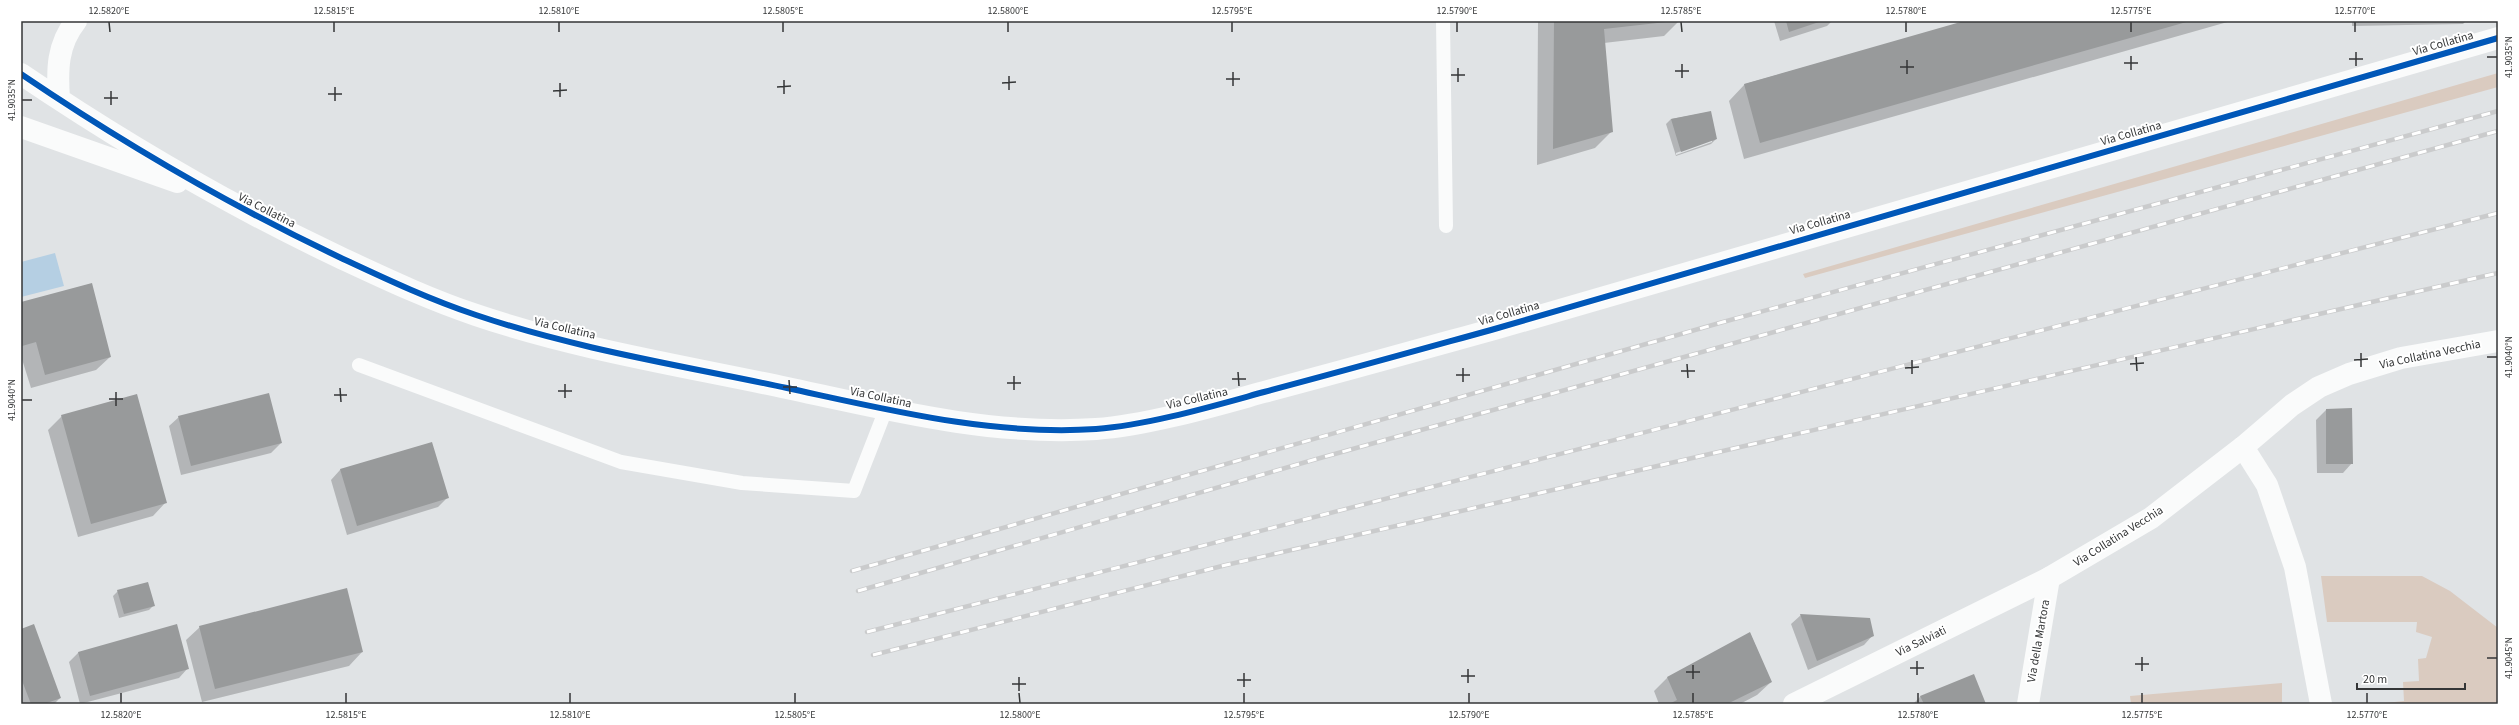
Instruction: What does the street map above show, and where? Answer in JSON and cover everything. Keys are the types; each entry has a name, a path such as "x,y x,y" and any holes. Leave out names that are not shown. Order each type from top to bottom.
{"street":[{"path":"59,99 57,73 60,52 66,35 76,21"},
{"name":"Via Collatina","path":"21,74 214,195 283,231 410,290 499,322 641,357 958,423 1064,430 1102,428 1212,406 1490,330 2498,38"},
{"name":"Via Collatina","path":"21,127 214,195"},
{"name":"Via Collatina Vecchia","path":"2049,578 2151,518 2243,447 2292,405 2339,378 2400,358 2498,341"},
{"path":"2243,447 2267,485 2296,567 2321,704"},
{"name":"Via Salviati","path":"1794,704 2049,578"},
{"name":"Via della Martora","path":"2028,704 2049,578"}],"lane":[{"path":"1443,21 1446,226"},
{"path":"359,365 621,462 742,484 854,490 886,409"}],"shaded area":[{"path":"2498,73 2498,87 1805,278 1803,274"},
{"path":"2321,576 2422,576 2450,591 2498,628 2498,704 2376,704 2404,701 2403,682 2419,681 2418,659 2426,658 2432,637 2416,632 2417,622 2327,622"},
{"path":"2282,683 2282,703 2131,704 2130,696"}],"water":[{"path":"55,253 64,286 21,297 21,262"}],"building":[{"path":"1554,21 1666,22 1604,29 1613,132 1553,149"},
{"path":"1786,21 1822,21 1789,32"},
{"path":"1964,21 2190,21 1760,143 1744,84"},
{"path":"1711,111 1717,139 1681,152 1671,119"},
{"path":"92,283 111,357 45,375 36,342 22,346 21,302"},
{"path":"269,393 282,443 191,466 178,416"},
{"path":"137,394 167,503 91,524 61,415"},
{"path":"2352,408 2353,464 2326,464 2326,409"},
{"path":"432,442 449,498 357,526 340,469"},
{"path":"148,582 155,606 124,614 117,590"},
{"path":"347,588 363,652 215,689 199,626"},
{"path":"1800,614 1870,618 1874,636 1817,661"},
{"path":"34,624 61,698 44,704 31,704 21,678 21,629"},
{"path":"177,624 189,669 90,696 78,652"},
{"path":"1750,632 1772,682 1727,704 1669,704 1677,700 1667,677"},
{"path":"1974,674 1986,704 1924,704 1920,696"}],"railway":[{"path":"852,571 1723,322 2498,111"},
{"path":"858,591 1313,460 2498,131"},
{"path":"867,632 2498,213"},
{"path":"873,655 1226,565 2498,273"}],"cycle path":[{"path":"21,74 59,100 176,172 256,216 389,280 423,295 476,315 552,338 630,356 864,405 979,425 1018,429 1057,430 1096,429 1137,424 1202,409 1491,330 2498,38"}]}
